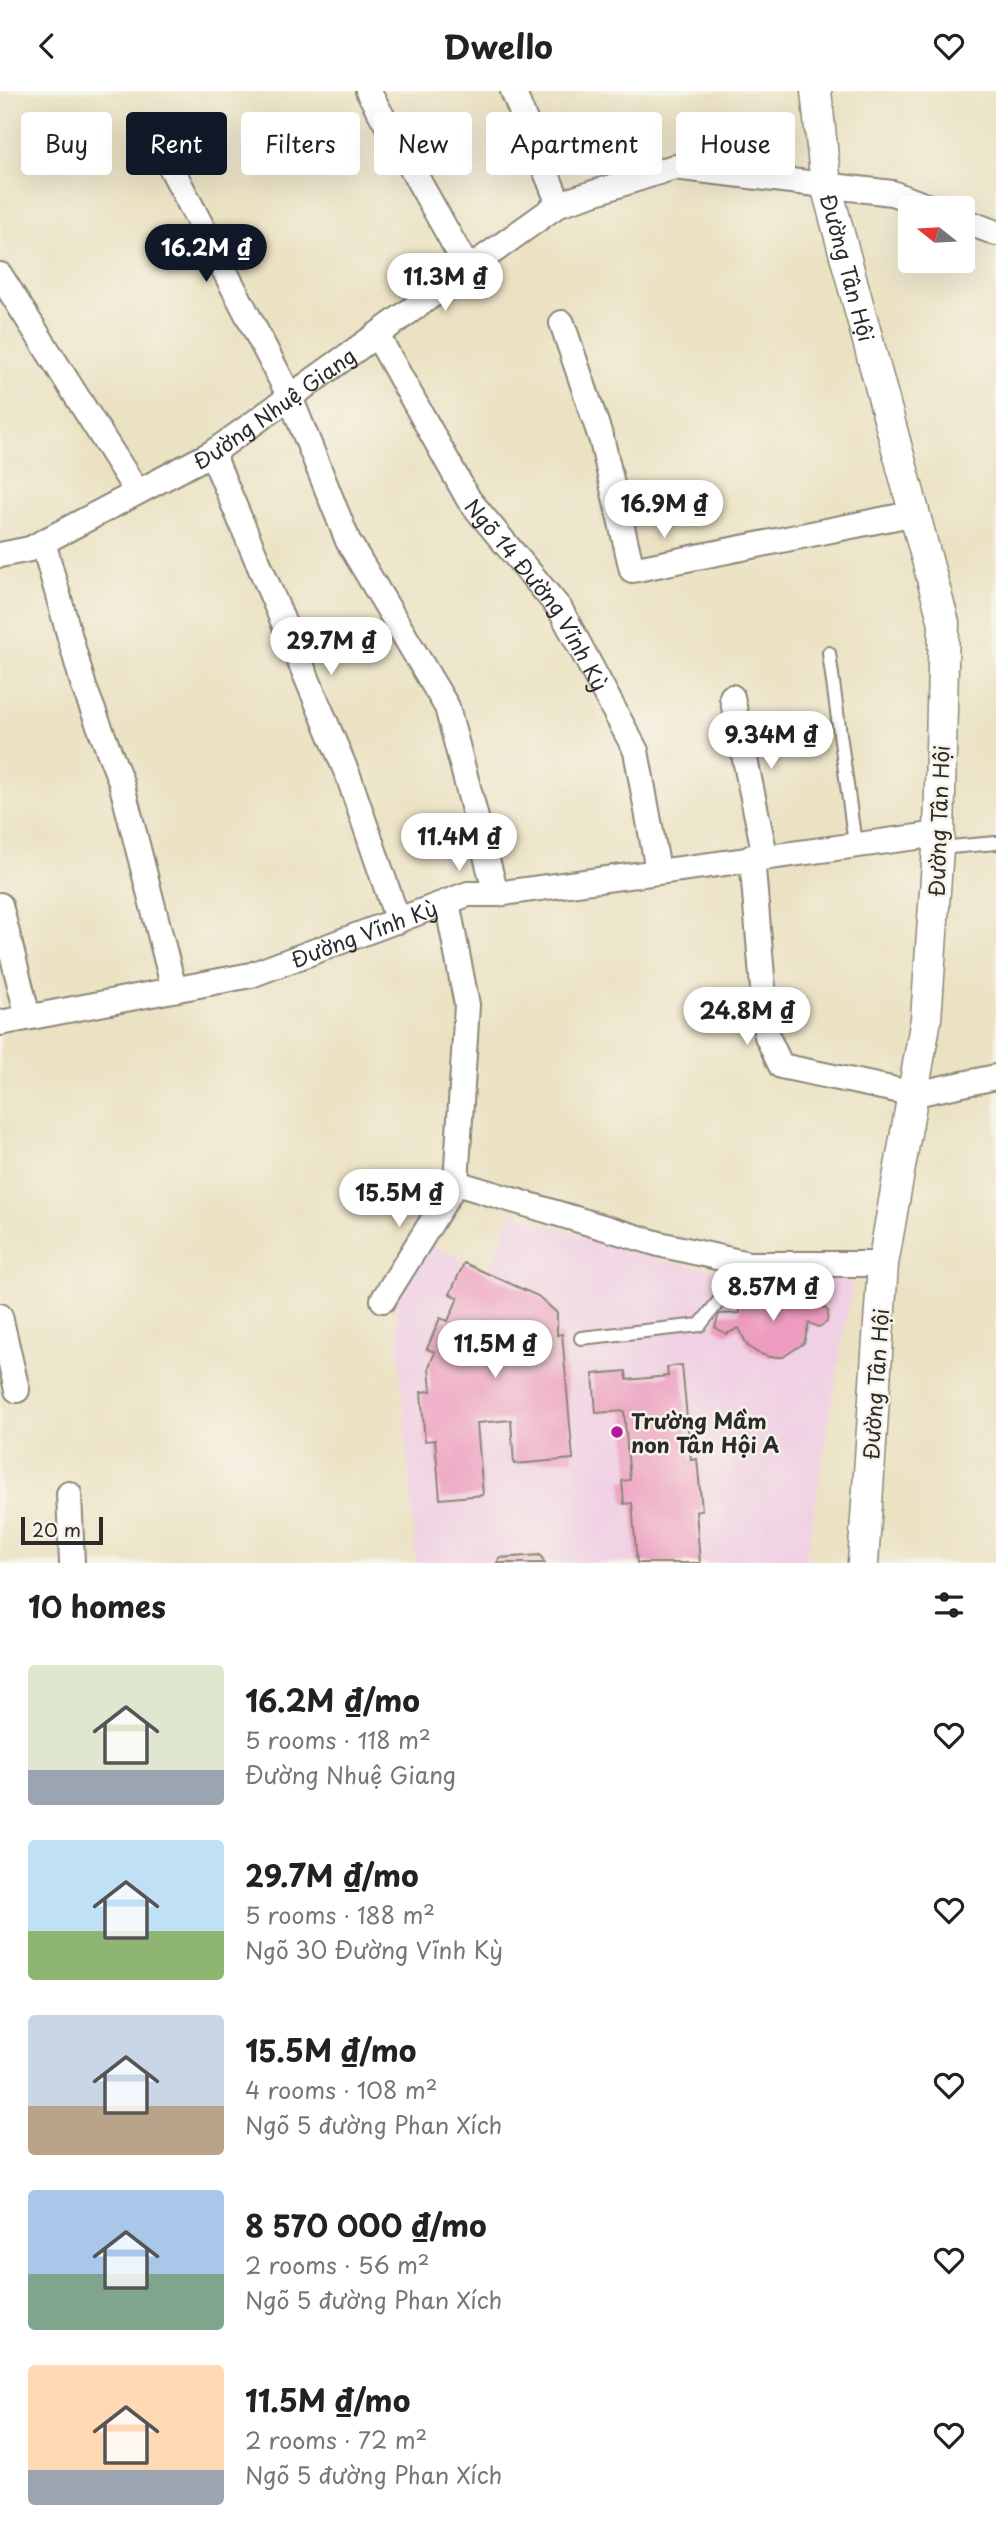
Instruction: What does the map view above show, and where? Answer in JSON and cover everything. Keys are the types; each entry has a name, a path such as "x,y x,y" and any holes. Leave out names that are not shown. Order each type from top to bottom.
{"street":[{"path":"368,91 468,269"},
{"path":"513,91 559,204"},
{"name":"Đường Tân Hội","path":"816,91 826,185 944,623 939,841 926,1019 915,1094 883,1264 863,1563"},
{"name":"Đường Nhuệ Giang","path":"0,555 30,549 212,453 559,204 674,167 900,196"},
{"path":"175,175 290,397 348,541 447,707 496,894"},
{"path":"975,225 996,233"},
{"path":"0,275 137,492"},
{"path":"562,323 602,441 632,570 916,513"},
{"name":"Ngõ 14 Đường Vĩnh Kỳ","path":"377,335 469,500 560,609 636,751 658,870"},
{"path":"212,453 349,778 398,921"},
{"path":"43,542 84,687 121,782 174,989"},
{"path":"732,697 759,856 768,1036 781,1066 915,1094 996,1077"},
{"name":"Đường Vĩnh Kỳ","path":"0,1023 251,975 468,894 496,894 855,844 939,841"},
{"path":"383,1300 456,1183 467,1005 447,902"},
{"path":"0,905 28,1017"},
{"path":"456,1183 659,1244 748,1264 883,1264"},
{"path":"0,1316 18,1390"},
{"path":"69,1494 72,1563"}],"lane":[{"path":"829,653 855,844"},
{"path":"939,841 996,843"},
{"path":"581,1338 700,1325 748,1264"}],"shaded area":[{"name":"Trường Mầm non Tân Hội A","path":"512,1213 658,1259 727,1272 854,1273 805,1563 416,1563 395,1301 429,1244 489,1272"}],"building":[{"path":"464,1263 538,1296 557,1313 557,1335 562,1334 573,1459 514,1464 511,1420 477,1423 483,1495 440,1499 435,1440 425,1441 421,1392 431,1391 429,1367 435,1352 427,1349 440,1318 448,1321 458,1298 450,1294"},
{"path":"805,1294 806,1308 822,1306 828,1311 827,1322 819,1327 809,1323 804,1343 783,1357 769,1357 756,1352 747,1345 739,1328 726,1334 715,1327 719,1314 740,1313 739,1298"},
{"path":"682,1365 691,1460 697,1459 702,1510 696,1511 700,1563 637,1563 632,1503 624,1504 622,1481 630,1480 624,1411 596,1413 593,1374 626,1371 627,1380 668,1376 667,1367"},
{"path":"540,1555 545,1563 497,1563 499,1558"}],"place":[{"name":"Trường Mầm non Tân Hội A","path":"617,1432"}]}
